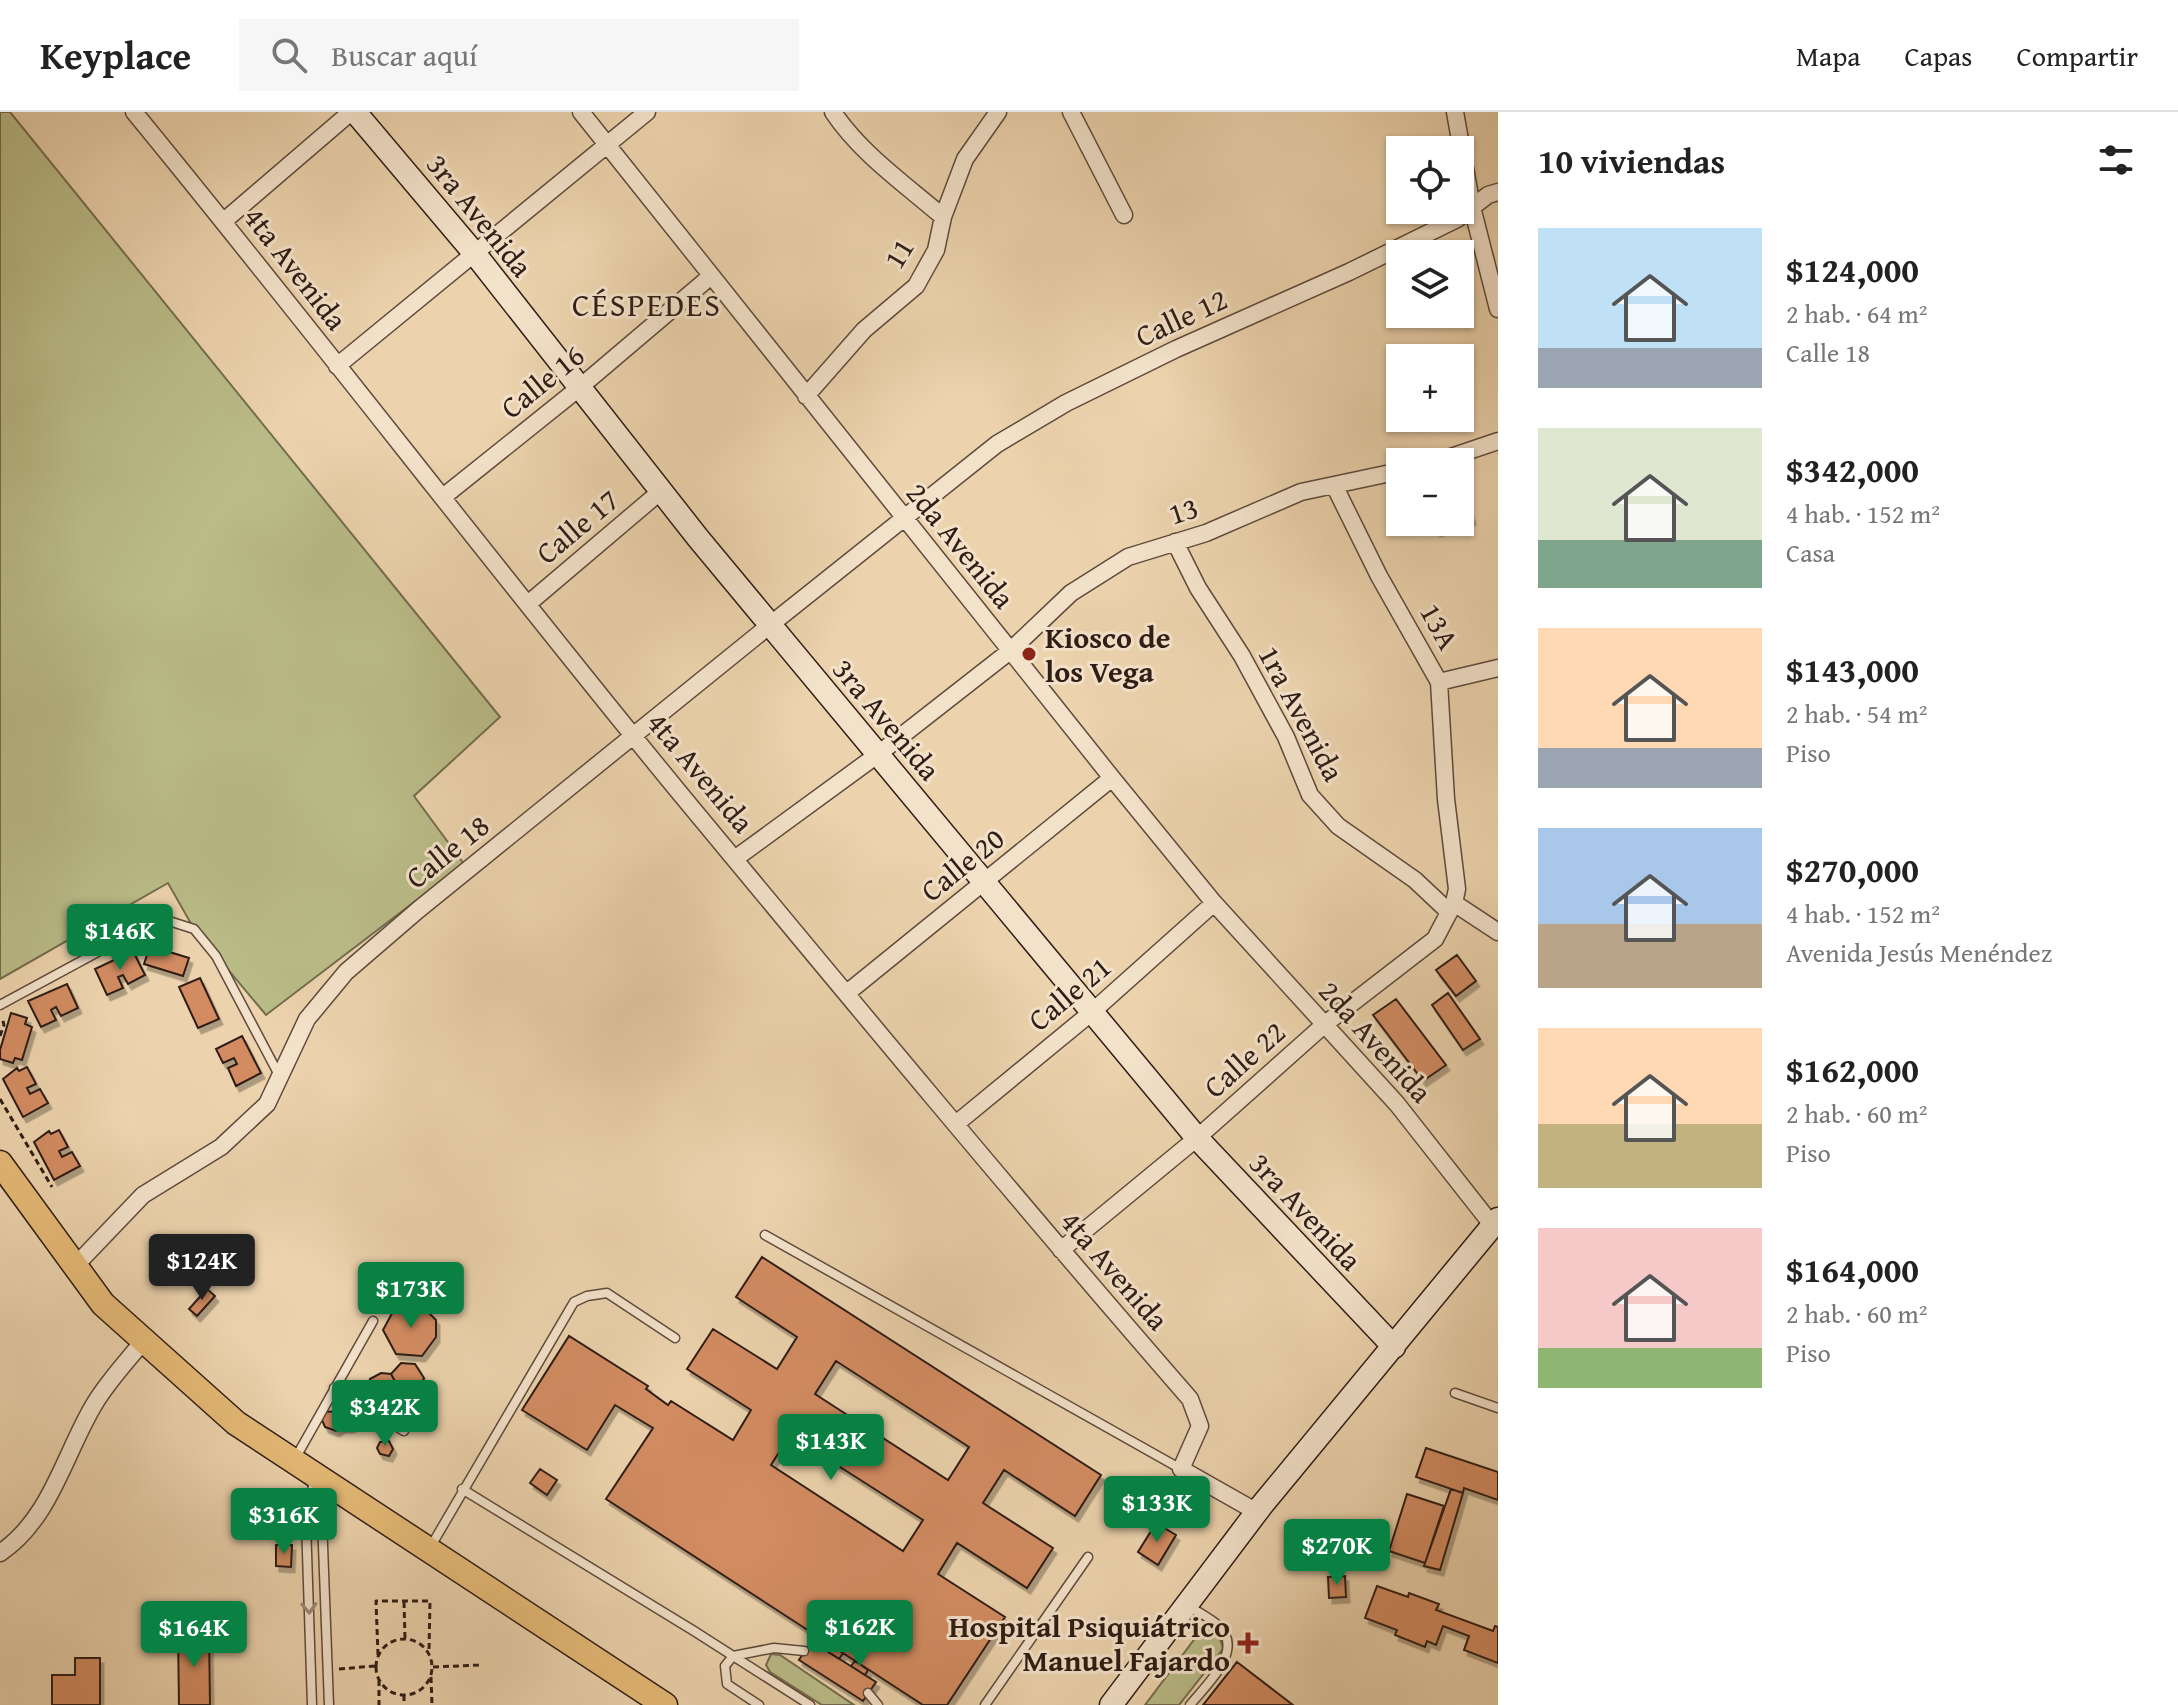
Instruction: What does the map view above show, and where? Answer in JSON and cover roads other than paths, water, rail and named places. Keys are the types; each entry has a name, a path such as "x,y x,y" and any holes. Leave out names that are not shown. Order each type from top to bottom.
{"main road":[{"path":"0,1163 103,1304 236,1423 665,1705"}],"street":[{"name":"4ta Avenida","path":"134,112 634,736 1061,1250 1190,1399 1200,1426 1181,1469"},
{"path":"224,221 353,112"},
{"name":"3ra Avenida","path":"353,112 475,254 770,625 1197,1138 1394,1347"},
{"name":"2da Avenida","path":"581,112 904,520 1214,903 1397,1104 1495,1222"},
{"path":"337,366 647,112"},
{"path":"833,112 841,125 881,164 943,217"},
{"name":"11","path":"806,396 864,330 916,286 936,250 943,217 965,159 998,112"},
{"path":"1071,112 1124,215"},
{"path":"1455,112 1459,136"},
{"name":"Calle 12","path":"1474,206 1498,192"},
{"path":"1474,215 1498,309"},
{"name":"Calle 12","path":"904,520 997,444 1066,403 1447,224"},
{"name":"Calle 16","path":"443,497 579,388 711,276"},
{"path":"1474,449 1498,441"},
{"name":"13","path":"736,858 877,755 1010,651 1071,593 1128,557 1206,533 1301,492 1386,474"},
{"name":"13A","path":"1334,485 1379,576 1439,682 1446,799 1457,889 1452,907"},
{"name":"Calle 17","path":"529,603 661,491"},
{"name":"Calle 18","path":"75,1266 143,1195 221,1147 267,1104 307,1019 346,972 418,910 904,520"},
{"name":"1ra Avenida","path":"1175,542 1198,588 1242,656 1279,723 1310,795 1338,826 1452,907 1498,932"},
{"path":"1439,682 1498,668"},
{"name":"Calle 20","path":"847,993 1112,778"},
{"name":"Calle 21","path":"957,1123 1092,1012 1214,903"},
{"name":"Calle 22","path":"1061,1250 1197,1138 1325,1024 1435,939 1452,907"},
{"path":"1111,1705 1257,1512 1495,1222"},
{"path":"0,1553 31,1523 59,1478 95,1402 145,1339"},
{"path":"1181,1469 1257,1512"}],"lane":[{"path":"0,1005 144,927 172,922 194,929 216,956 280,1078"},
{"path":"765,1235 1181,1469"},
{"path":"429,1550 574,1302 607,1293 675,1338"},
{"path":"294,1461 373,1321"},
{"path":"334,1388 404,1431"},
{"path":"1455,1393 1498,1408"},
{"path":"322,1480 329,1705"},
{"path":"312,1705 306,1522 322,1480"},
{"path":"462,1489 810,1705"},
{"path":"985,1705 1088,1557"},
{"path":"1187,1605 1220,1628 1228,1645 1227,1657 1190,1705"},
{"path":"759,1705 727,1684 725,1666 733,1656 774,1648 804,1651"},
{"path":"868,1693 878,1705"}],"place":[{"name":"Kiosco de los Vega","path":"1029,654"},
{"name":"Hospital Psiquiátrico Manuel Fajardo","path":"1248,1643"}],"district":[{"name":"CÉSPEDES","path":"647,304"}]}
